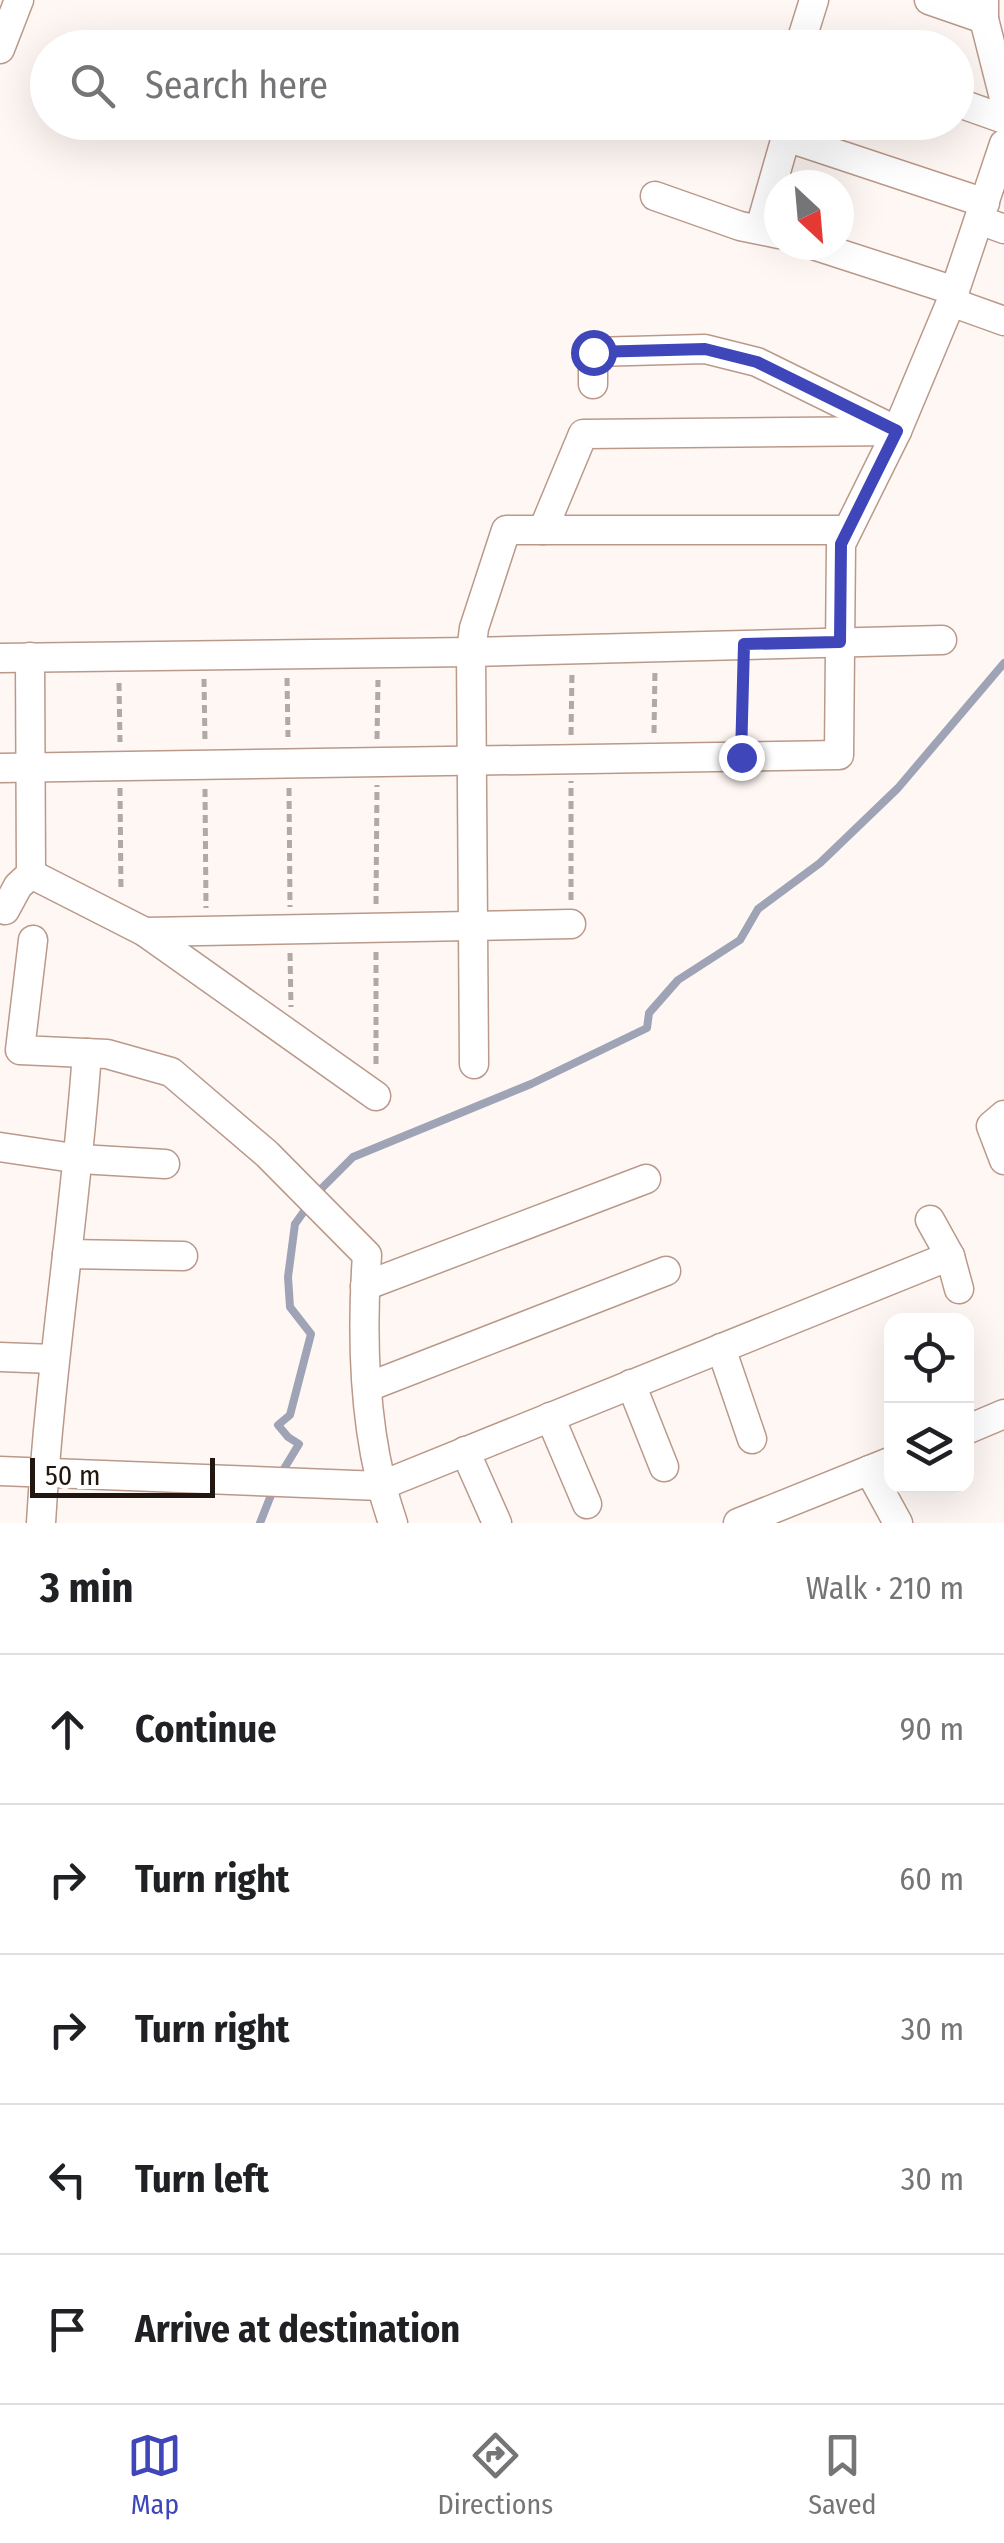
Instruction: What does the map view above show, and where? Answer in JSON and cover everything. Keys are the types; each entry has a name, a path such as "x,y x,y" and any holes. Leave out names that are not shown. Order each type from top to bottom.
{"street":[{"path":"0,49 18,0"},
{"path":"806,30 814,0"},
{"path":"928,0 984,9 1004,98"},
{"path":"974,108 1004,119"},
{"path":"778,170 783,140"},
{"path":"808,140 989,217"},
{"path":"0,768 838,755 841,544 897,431 989,217 1004,144"},
{"path":"655,196 740,226 764,230"},
{"path":"854,260 953,297 1004,322"},
{"path":"592,384 593,352 705,349 757,362 897,431"},
{"path":"543,530 583,434 897,431"},
{"path":"474,1064 470,652 506,530 847,530"},
{"path":"0,658 942,640"},
{"path":"5,910 18,886 31,874 30,657"},
{"path":"31,874 144,932 376,1096"},
{"path":"144,932 571,924"},
{"path":"34,940 10,1049 107,1054 171,1072 267,1154 367,1255 368,1387 380,1486 393,1523"},
{"path":"41,1523 53,1359 80,1159 87,1053"},
{"path":"1004,1115 991,1126 1004,1160"},
{"path":"0,1146 80,1159 165,1164"},
{"path":"365,1286 646,1179"},
{"path":"930,1220 950,1256 959,1290"},
{"path":"67,1254 183,1256"},
{"path":"0,1471 380,1486 950,1256"},
{"path":"368,1387 666,1270"},
{"path":"721,1348 752,1440"},
{"path":"0,1356 53,1359"},
{"path":"631,1384 664,1467"},
{"path":"974,1427 1004,1414"},
{"path":"550,1417 588,1504"},
{"path":"466,1451 497,1523"},
{"path":"738,1523 771,1516 880,1466 898,1523"}],"path":[{"path":"741,757 744,644"},
{"path":"654,758 656,646"},
{"path":"376,1096 378,652"},
{"path":"287,653 291,1035"}],"waterway":[{"path":"279,1477 299,1444 278,1425 290,1415 311,1334 290,1307 288,1277 295,1224 317,1193 353,1157 531,1084 647,1028 649,1013 678,980 740,940 758,909 820,863 898,788 1004,663"},
{"path":"260,1523 273,1490"}],"route":[{"path":"593,352 705,349 757,362 897,431 841,544 840,642 744,644 741,757"}]}
